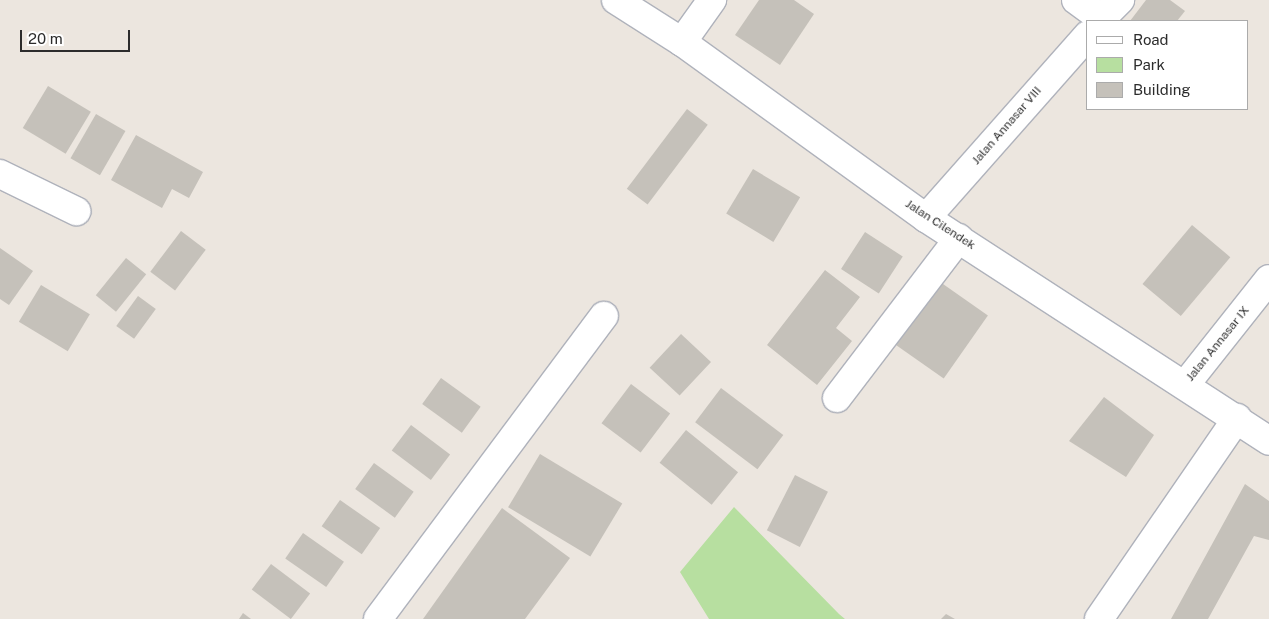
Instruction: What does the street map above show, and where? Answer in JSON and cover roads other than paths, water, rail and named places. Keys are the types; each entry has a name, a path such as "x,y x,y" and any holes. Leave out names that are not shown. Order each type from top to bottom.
{"street":[{"name":"Jalan Cilendek","path":"616,0 682,42 926,218 960,238 1238,418 1269,441"},
{"path":"682,42 712,0"},
{"path":"1076,0 1102,19"},
{"name":"Jalan Annasar VIII","path":"926,218 1086,37"},
{"path":"0,174 76,211"},
{"path":"837,398 960,238"},
{"name":"Jalan Annasar IX","path":"1185,385 1269,279"},
{"path":"378,619 604,316"},
{"path":"1098,619 1238,418"}]}
